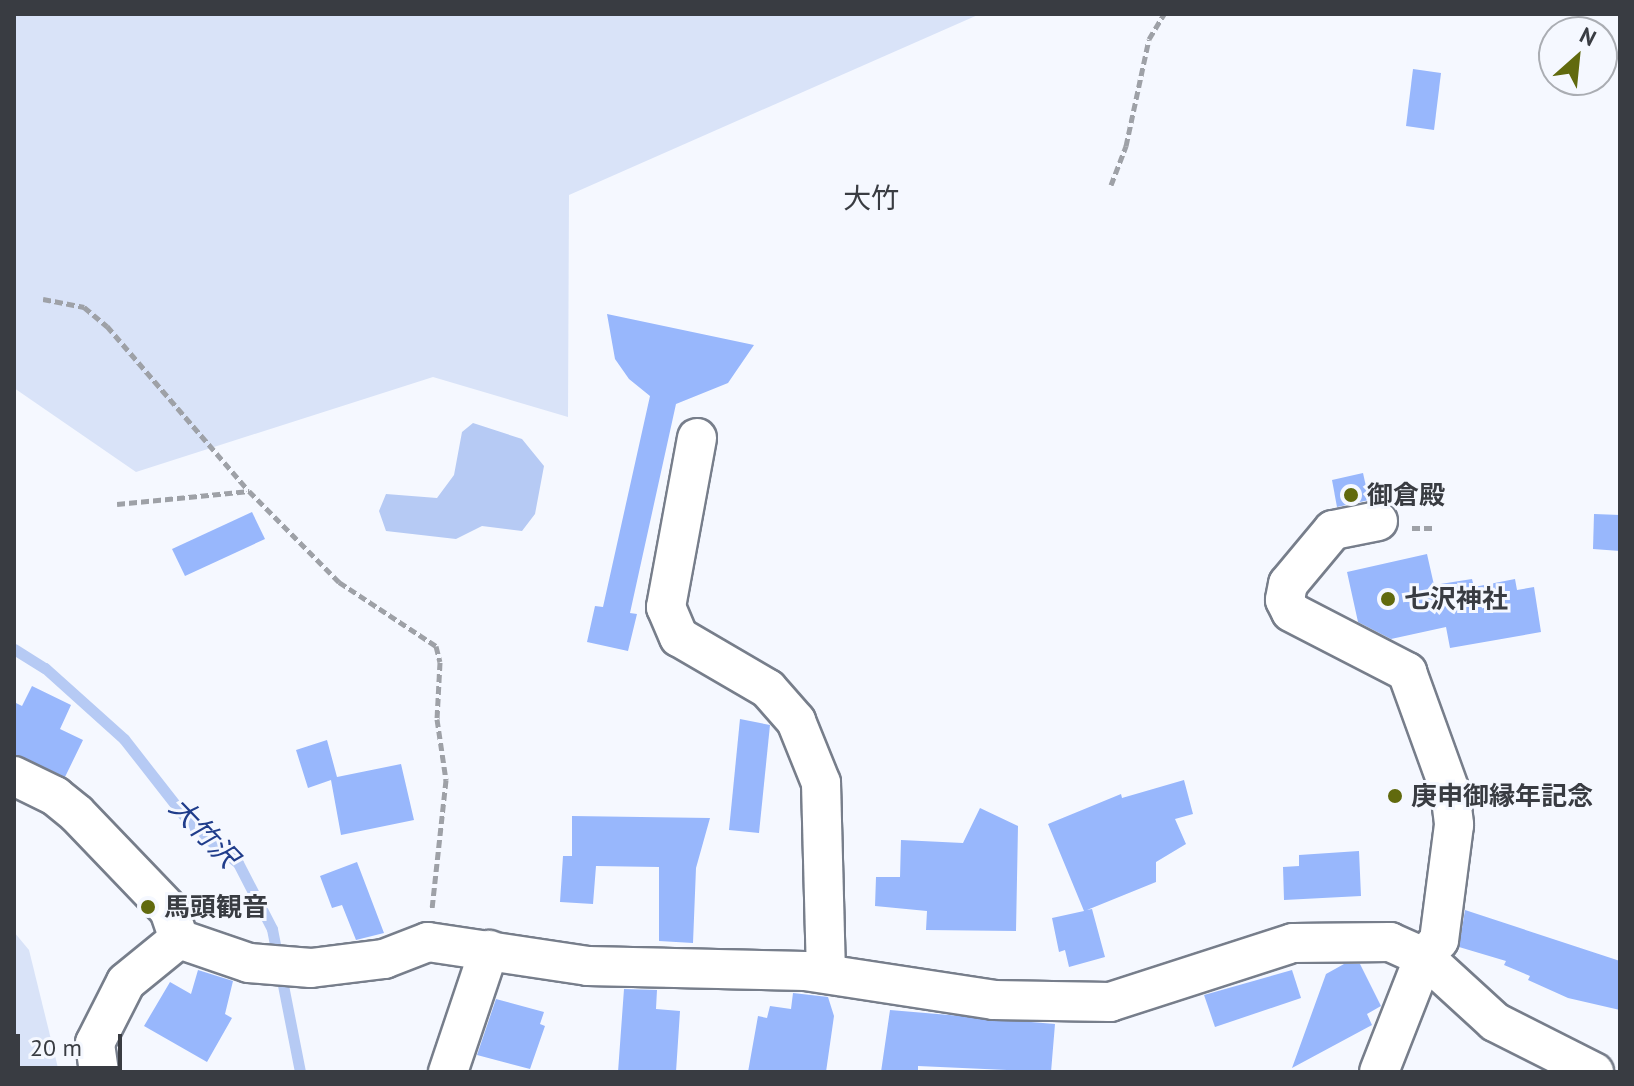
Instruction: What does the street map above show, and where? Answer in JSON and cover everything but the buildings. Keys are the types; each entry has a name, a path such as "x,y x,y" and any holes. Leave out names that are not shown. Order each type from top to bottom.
{"street":[{"path":"697,438 666,607 679,637 768,689 796,721 821,783 826,973"},
{"path":"1378,521 1333,530 1288,584 1285,600 1291,612 1407,672 1450,791 1454,825 1439,940 1424,957 1379,1072"},
{"path":"14,776 55,796 77,814 169,910 179,939"},
{"path":"179,939 249,963 311,968 384,959 428,942 588,966 826,973 994,1000 1110,1002 1293,943 1390,942 1424,957 1495,1022 1594,1072"},
{"path":"99,1072 95,1043 126,982 179,939"},
{"path":"448,1072 489,950"}],"path":[{"path":"1111,185 1126,146 1149,39 1164,14"},
{"path":"43,299 84,307 107,326 249,491 339,582 436,646 440,662 437,719 446,780 428,942"},
{"path":"117,504 249,491"}],"shaded area":[{"path":"14,14 980,14 569,195 568,417 433,377 136,472 14,388"},
{"path":"14,932 29,950 59,1072 14,1072"}],"water":[{"path":"473,423 522,439 544,466 535,514 522,531 482,526 456,539 386,531 379,511 386,494 437,498 454,475 462,432"}],"waterway":[{"name":"大竹沢","path":"14,649 45,668 124,739 192,826 238,863 272,929 300,1072"}],"place":[{"name":"御倉殿","path":"1351,495"},
{"name":"七沢神社","path":"1388,599"},
{"name":"庚申御縁年記念","path":"1395,796"},
{"name":"馬頭観音","path":"148,907"}],"district":[{"name":"大竹","path":"871,198"}]}
